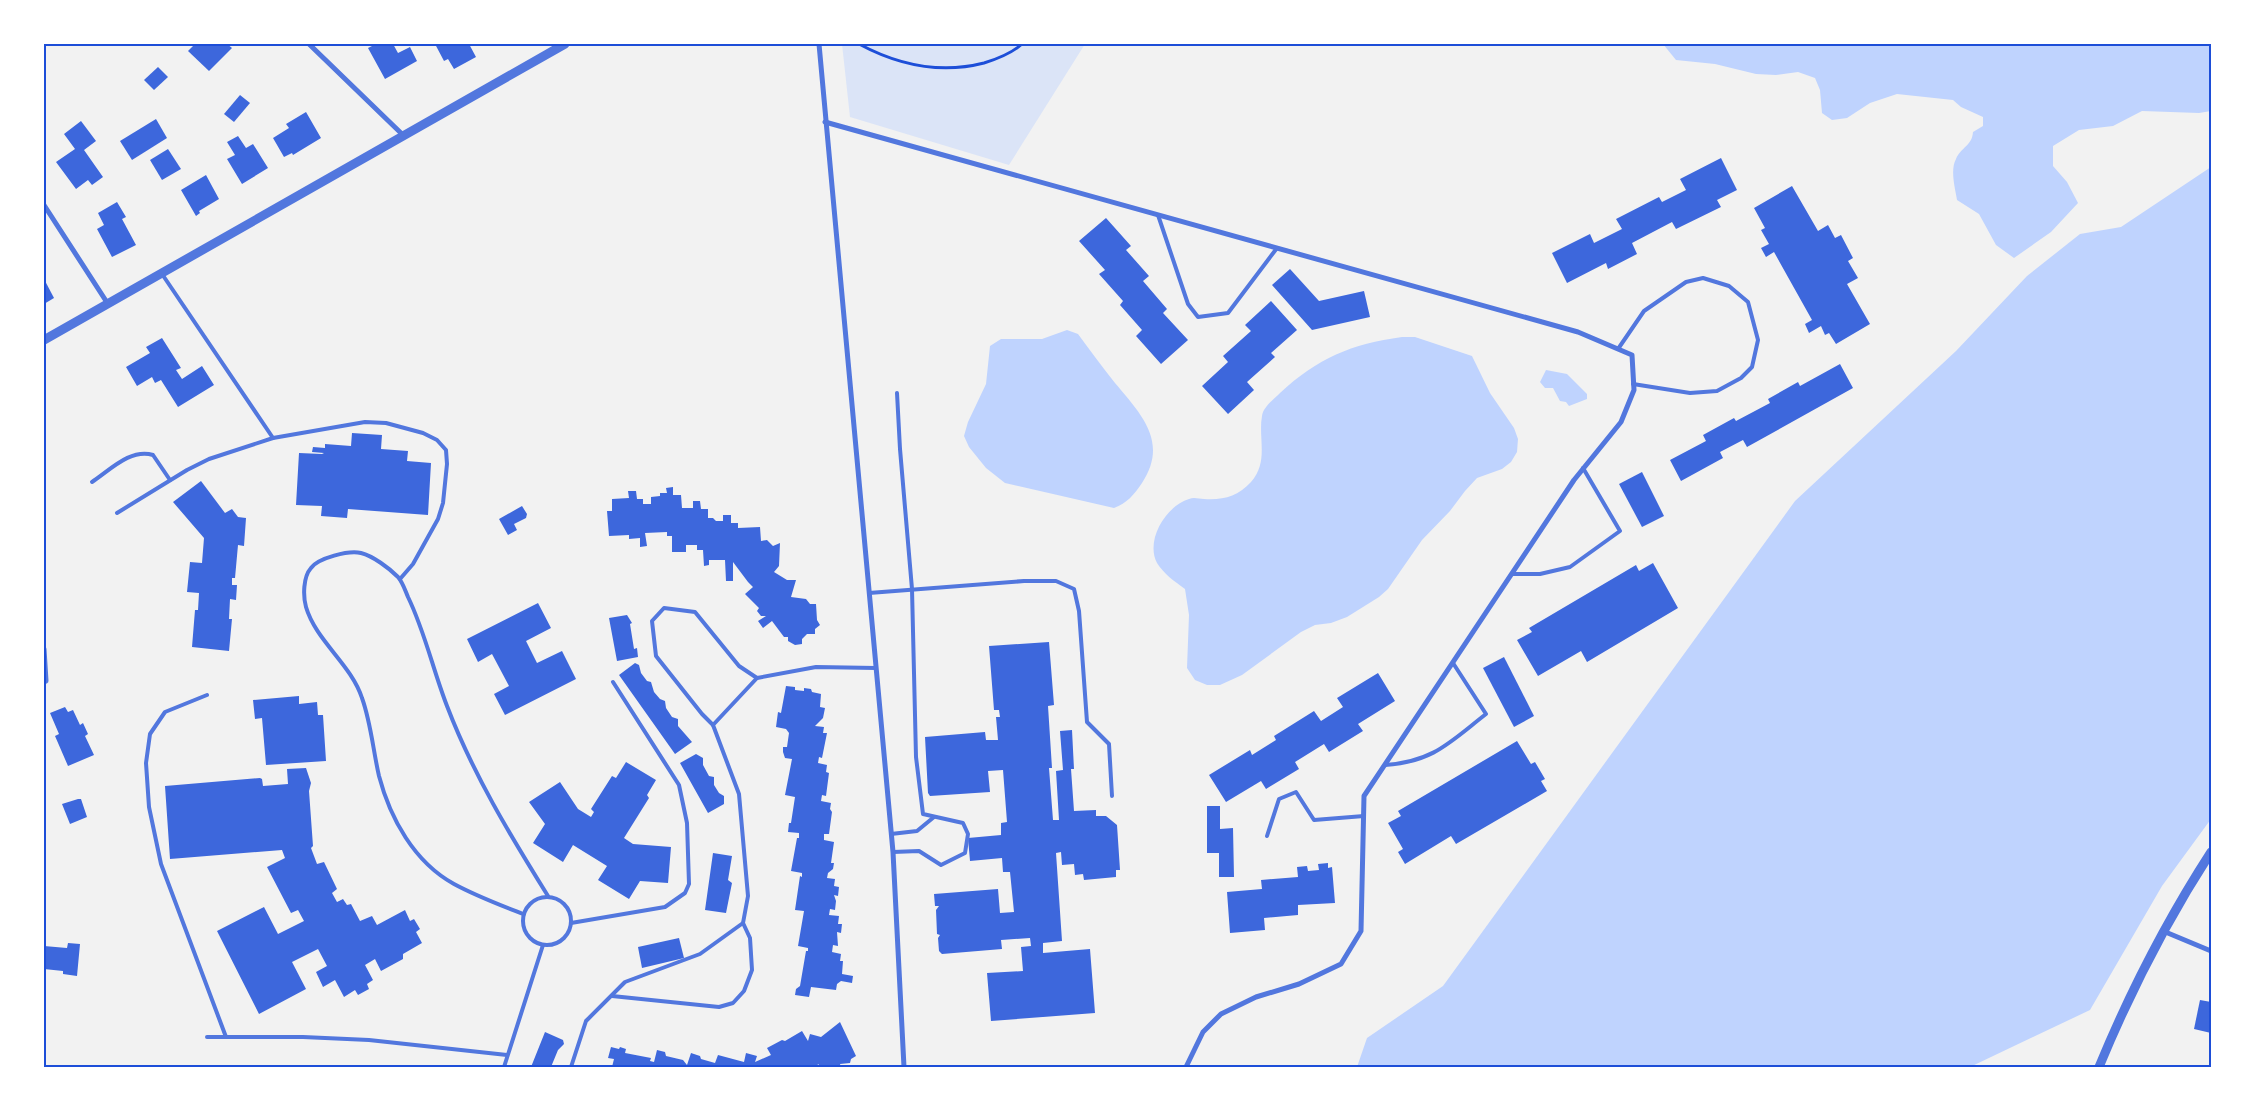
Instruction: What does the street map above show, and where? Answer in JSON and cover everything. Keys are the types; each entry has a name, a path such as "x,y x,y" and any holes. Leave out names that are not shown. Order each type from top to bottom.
{"street":[{"path":"309,44 404,136"},
{"path":"44,340 565,44"},
{"path":"819,44 893,852 904,1067"},
{"path":"825,122 1578,332 1632,355 1634,390 1621,422 1583,468 1364,796 1361,931 1341,964 1299,984 1256,997 1221,1014 1203,1032 1186,1067"},
{"path":"44,205 109,304"},
{"path":"44,649 45,682"},
{"path":"2099,1067 2130,995 2163,931 2211,852"},
{"path":"2163,931 2211,951"}],"lane":[{"path":"1158,215 1188,304 1198,317 1228,313 1277,248"},
{"path":"162,274 274,438"},
{"path":"1618,349 1644,311 1686,282 1703,278 1729,286 1748,302 1758,340 1752,367 1741,378 1717,391 1690,394 1633,384"},
{"path":"893,852 919,851 942,864 965,853 968,834 962,823 923,814 916,757 912,590 897,393"},
{"path":"117,513 170,480 209,459 274,438 365,422 386,423 423,433 437,440 446,450 447,464 443,503 438,519 413,564 400,579"},
{"path":"92,482 135,453 144,452 154,455 170,480"},
{"path":"1512,574 1540,574 1570,567 1620,531 1583,468"},
{"path":"524,914 452,884 434,870 402,832 390,811 362,696 309,617 304,602 307,574 317,562 337,555 360,552 389,569 400,579 415,610 447,707 492,804 548,896"},
{"path":"869,593 1048,581 1056,581 1074,589 1079,611 1087,722 1109,744 1112,796"},
{"path":"612,996 719,1006 734,1003 744,991 752,970 750,938 743,923 748,896 739,794 713,725 656,656 652,621 664,608 695,612 739,666 756,678"},
{"path":"1385,765 1407,763 1430,756 1486,714 1453,663"},
{"path":"713,725 756,678 816,667 876,668"},
{"path":"572,923 665,907 685,893 689,884 687,823 679,785 613,682"},
{"path":"207,695 165,712 150,734 146,763 149,807 161,864 226,1037"},
{"path":"1268,836 1279,799 1296,792 1314,820 1364,816"},
{"path":"891,834 917,831 934,817"},
{"path":"548,896 563,901 568,907 572,923 570,931 558,942 551,945 542,945 529,937 524,930 524,914 532,901 548,896"},
{"path":"571,1067 586,1021 626,982 700,954 743,923"},
{"path":"504,1067 542,945"},
{"path":"207,1037 369,1040 507,1055"}],"path":[{"path":"859,44 891,59 926,67 949,69 968,67 995,60 1022,44"}],"shaded area":[{"path":"842,44 1085,44 1009,165 850,117"}],"water":[{"path":"1663,44 2211,44 2211,111 2199,113 2142,111 2113,126 2079,130 2053,146 2053,166 2067,182 2078,203 2051,232 2014,258 1996,245 1979,214 1957,200 1954,163 1958,155 1971,140 1973,132 1983,126 1983,117 1961,107 1953,100 1897,94 1870,103 1847,118 1832,120 1822,113 1820,90 1815,78 1798,72 1776,75 1756,74 1715,64 1676,60"},
{"path":"2211,167 2211,819 2162,886 2090,1010 1970,1067 1357,1067 1367,1038 1443,986 1795,501 1956,351 2027,276 2080,234 2121,227"},
{"path":"1067,330 1078,334 1134,406 1148,429 1152,442 1153,454 1150,468 1142,483 1130,498 1114,508 1005,483 986,468 969,447 964,436 968,422 986,384 990,346 1001,339 1042,339"},
{"path":"1402,337 1415,337 1472,356 1490,393 1514,428 1518,439 1517,452 1511,462 1502,469 1477,478 1450,511 1422,540 1388,589 1379,597 1347,617 1331,623 1315,625 1301,632 1242,675 1220,685 1207,685 1195,680 1187,668 1189,615 1185,589 1163,571 1157,563 1154,554 1156,534 1160,525 1173,509 1189,499 1224,498 1241,491 1251,482 1260,466 1262,450 1261,424 1264,409 1308,370 1336,354 1367,344"},
{"path":"1546,370 1567,374 1587,394 1587,399 1569,406 1566,402 1560,401 1553,388 1545,388 1540,382"}],"building":[{"path":"195,44 227,44 232,48 209,71 188,51"},
{"path":"376,44 393,44 398,53 410,47 417,61 385,79 368,48"},
{"path":"435,44 469,44 476,57 454,69 448,59 444,61"},
{"path":"158,67 168,77 154,90 144,80"},
{"path":"240,95 250,103 234,122 224,114"},
{"path":"306,112 321,138 293,155 292,153 284,157 273,138 289,128 286,124"},
{"path":"156,119 167,138 132,160 120,141"},
{"path":"81,121 96,141 84,150 103,177 92,185 88,180 76,189 56,162 75,149 64,134"},
{"path":"238,136 246,148 253,144 268,168 242,184 227,159 235,155 227,142"},
{"path":"168,149 181,169 162,180 150,160"},
{"path":"1721,158 1737,190 1717,200 1721,207 1676,229 1672,222 1632,243 1637,254 1608,269 1606,263 1567,283 1552,253 1590,234 1594,243 1622,229 1616,219 1659,197 1662,202 1686,190 1680,179"},
{"path":"206,175 219,199 199,211 200,213 196,216 181,190"},
{"path":"1792,186 1818,231 1828,225 1835,238 1841,235 1853,258 1848,261 1858,278 1847,284 1870,324 1836,344 1829,333 1825,335 1821,326 1809,333 1805,324 1812,320 1774,252 1766,257 1761,248 1769,244 1761,230 1765,228 1754,208"},
{"path":"117,202 126,217 122,219 136,245 112,257 97,229 104,225 98,213"},
{"path":"1106,218 1131,246 1126,250 1149,276 1143,281 1167,309 1163,313 1188,340 1161,364 1136,336 1142,330 1120,305 1123,301 1099,274 1105,270 1079,241"},
{"path":"1290,269 1319,301 1364,291 1370,317 1312,330 1272,285"},
{"path":"44,279 54,298 44,304"},
{"path":"1271,301 1297,330 1271,353 1275,357 1247,382 1254,390 1228,414 1202,386 1228,362 1223,356 1251,331 1245,325"},
{"path":"162,338 181,368 176,370 182,379 202,366 214,385 178,407 161,380 155,383 152,377 137,386 126,367 150,353 146,347"},
{"path":"1840,364 1853,388 1747,447 1743,440 1720,452 1723,458 1681,481 1670,460 1706,441 1703,435 1734,418 1736,421 1770,403 1768,399 1798,382 1800,386"},
{"path":"352,433 382,435 381,449 408,451 407,461 431,463 428,515 348,509 347,518 321,516 322,506 296,505 299,453 322,454 324,453 312,452 313,447 325,448 325,444 351,446"},
{"path":"1642,472 1664,516 1642,527 1619,484"},
{"path":"201,481 225,513 232,509 238,517 246,518 244,546 238,545 235,578 232,578 232,585 237,585 236,600 230,599 229,619 232,619 229,651 192,647 195,610 198,610 199,593 187,592 190,562 202,563 204,538 173,502"},
{"path":"673,487 673,495 681,495 682,508 693,508 693,501 700,501 701,509 708,509 708,518 723,521 723,515 731,515 731,523 738,523 738,528 760,527 761,541 767,540 773,546 780,543 779,566 774,572 787,580 796,580 791,597 806,599 810,604 816,604 817,620 820,625 815,629 815,634 807,634 802,639 802,644 795,645 788,641 788,637 784,637 772,621 763,628 758,621 766,616 761,616 757,611 759,608 745,594 753,587 733,562 733,581 726,581 725,560 709,560 709,565 704,566 703,550 697,550 697,545 686,545 686,552 672,552 672,536 667,536 667,532 645,533 647,546 640,547 640,538 629,539 629,535 609,536 607,511 612,511 612,499 629,498 628,491 636,491 637,499 643,499 643,504 651,504 651,497 660,496 660,493 667,493 666,488"},
{"path":"522,506 527,514 526,518 514,524 517,530 508,535 499,519"},
{"path":"1653,563 1678,608 1587,662 1581,651 1538,676 1517,640 1532,632 1529,628 1636,565 1639,571"},
{"path":"538,603 551,628 526,641 537,663 562,651 576,679 505,715 494,694 509,686 492,654 478,662 467,639"},
{"path":"627,615 632,623 630,624 634,649 637,648 638,657 617,661 609,618"},
{"path":"1049,642 1054,705 1048,706 1052,768 1049,768 1053,820 1059,820 1056,771 1063,770 1060,731 1072,730 1074,769 1071,769 1074,811 1096,810 1096,816 1106,816 1117,825 1120,870 1116,870 1116,877 1084,880 1083,874 1075,875 1074,864 1062,865 1061,852 1056,853 1062,941 1043,943 1043,953 1090,949 1095,1013 991,1021 987,973 1023,971 1021,947 1031,946 1030,938 1001,940 1002,949 942,954 939,951 938,938 940,935 937,934 936,910 939,906 935,906 934,894 998,889 1000,913 1014,912 1010,872 1003,872 1002,858 970,861 968,838 1001,835 1001,823 1007,822 1003,770 988,771 990,792 930,796 928,793 925,737 985,732 986,740 998,740 996,717 1000,717 999,710 994,710 989,646"},
{"path":"1504,657 1534,716 1514,727 1483,668"},
{"path":"635,663 639,665 641,673 647,681 651,682 654,692 660,699 665,701 666,708 672,717 678,719 678,726 692,742 675,754 619,675"},
{"path":"1378,673 1395,701 1358,724 1363,731 1329,752 1324,744 1295,762 1299,769 1266,789 1261,781 1226,802 1209,775 1250,750 1252,755 1276,740 1274,736 1314,711 1321,721 1343,707 1337,698"},
{"path":"786,686 795,687 795,690 804,691 804,688 811,689 812,692 821,694 820,707 825,708 823,718 815,726 824,727 823,733 827,733 822,758 819,757 818,763 827,765 826,772 829,773 826,796 822,795 821,801 831,803 830,809 832,812 829,834 824,834 824,840 834,842 831,863 834,863 833,869 828,873 827,878 835,879 834,886 839,887 838,896 834,895 836,901 835,910 830,909 829,915 839,916 838,924 842,924 841,933 837,932 838,946 833,945 832,952 841,954 840,961 843,961 842,974 853,976 852,983 841,981 837,984 836,990 811,987 809,997 795,995 796,989 800,986 808,948 798,946 804,911 795,910 802,873 791,871 799,833 788,832 795,797 785,795 792,759 785,758 783,747 787,747 789,733 786,729 776,727 778,712 781,713"},
{"path":"299,696 299,704 317,702 318,715 323,715 326,761 266,765 262,718 255,719 253,700"},
{"path":"65,707 68,712 73,710 80,725 83,723 88,734 85,736 94,755 68,766 55,736 59,734 50,713"},
{"path":"1517,741 1531,764 1535,762 1545,779 1541,781 1547,791 1456,844 1451,836 1405,864 1398,852 1403,849 1388,823 1401,816 1398,811"},
{"path":"696,754 703,758 703,765 709,776 714,777 714,785 719,793 724,796 724,804 708,813 680,763"},
{"path":"626,762 656,780 647,795 649,798 624,838 633,844 671,847 668,883 640,881 629,899 598,880 607,866 573,845 563,862 533,843 545,824 529,802 560,782 578,809 591,817 594,812 591,809 612,776 616,778"},
{"path":"306,768 311,783 309,791 313,846 311,848 317,864 324,862 337,889 332,893 337,902 343,899 347,905 351,904 360,921 372,916 377,925 405,910 410,921 414,919 420,929 416,932 422,943 403,954 403,959 381,971 375,959 365,965 373,980 367,984 369,989 358,995 355,990 344,997 335,980 323,987 316,972 327,966 318,949 292,962 306,989 259,1014 217,931 264,907 278,934 304,921 298,910 291,913 267,867 285,858 282,850 170,859 165,786 260,778 262,779 263,786 288,784 287,769"},
{"path":"81,799 87,817 70,824 62,804"},
{"path":"1207,806 1220,806 1220,829 1233,828 1234,877 1219,877 1219,853 1207,853"},
{"path":"713,853 732,856 728,880 732,883 726,913 705,910"},
{"path":"1328,863 1328,868 1332,867 1335,903 1298,905 1298,915 1264,918 1265,930 1230,933 1227,892 1262,889 1261,880 1298,877 1297,867 1307,866 1308,871 1319,870 1318,864"},
{"path":"679,938 684,958 642,968 638,947"},
{"path":"68,943 80,944 77,976 63,974 63,971 44,969 44,946 67,948"},
{"path":"2200,1000 2211,1002 2211,1033 2194,1029"},
{"path":"840,1022 856,1056 851,1059 850,1063 840,1064 841,1067 821,1067 818,1064 817,1067 612,1067 614,1059 608,1058 611,1047 619,1049 620,1047 626,1049 625,1053 651,1058 650,1061 654,1062 657,1050 665,1052 666,1056 683,1060 687,1065 691,1053 700,1056 701,1059 715,1063 718,1055 744,1062 746,1053 757,1056 755,1062 771,1055 767,1048 782,1040 785,1041 802,1031 808,1041 810,1034 821,1037"},
{"path":"545,1032 563,1040 564,1044 558,1050 551,1067 531,1067"}]}
